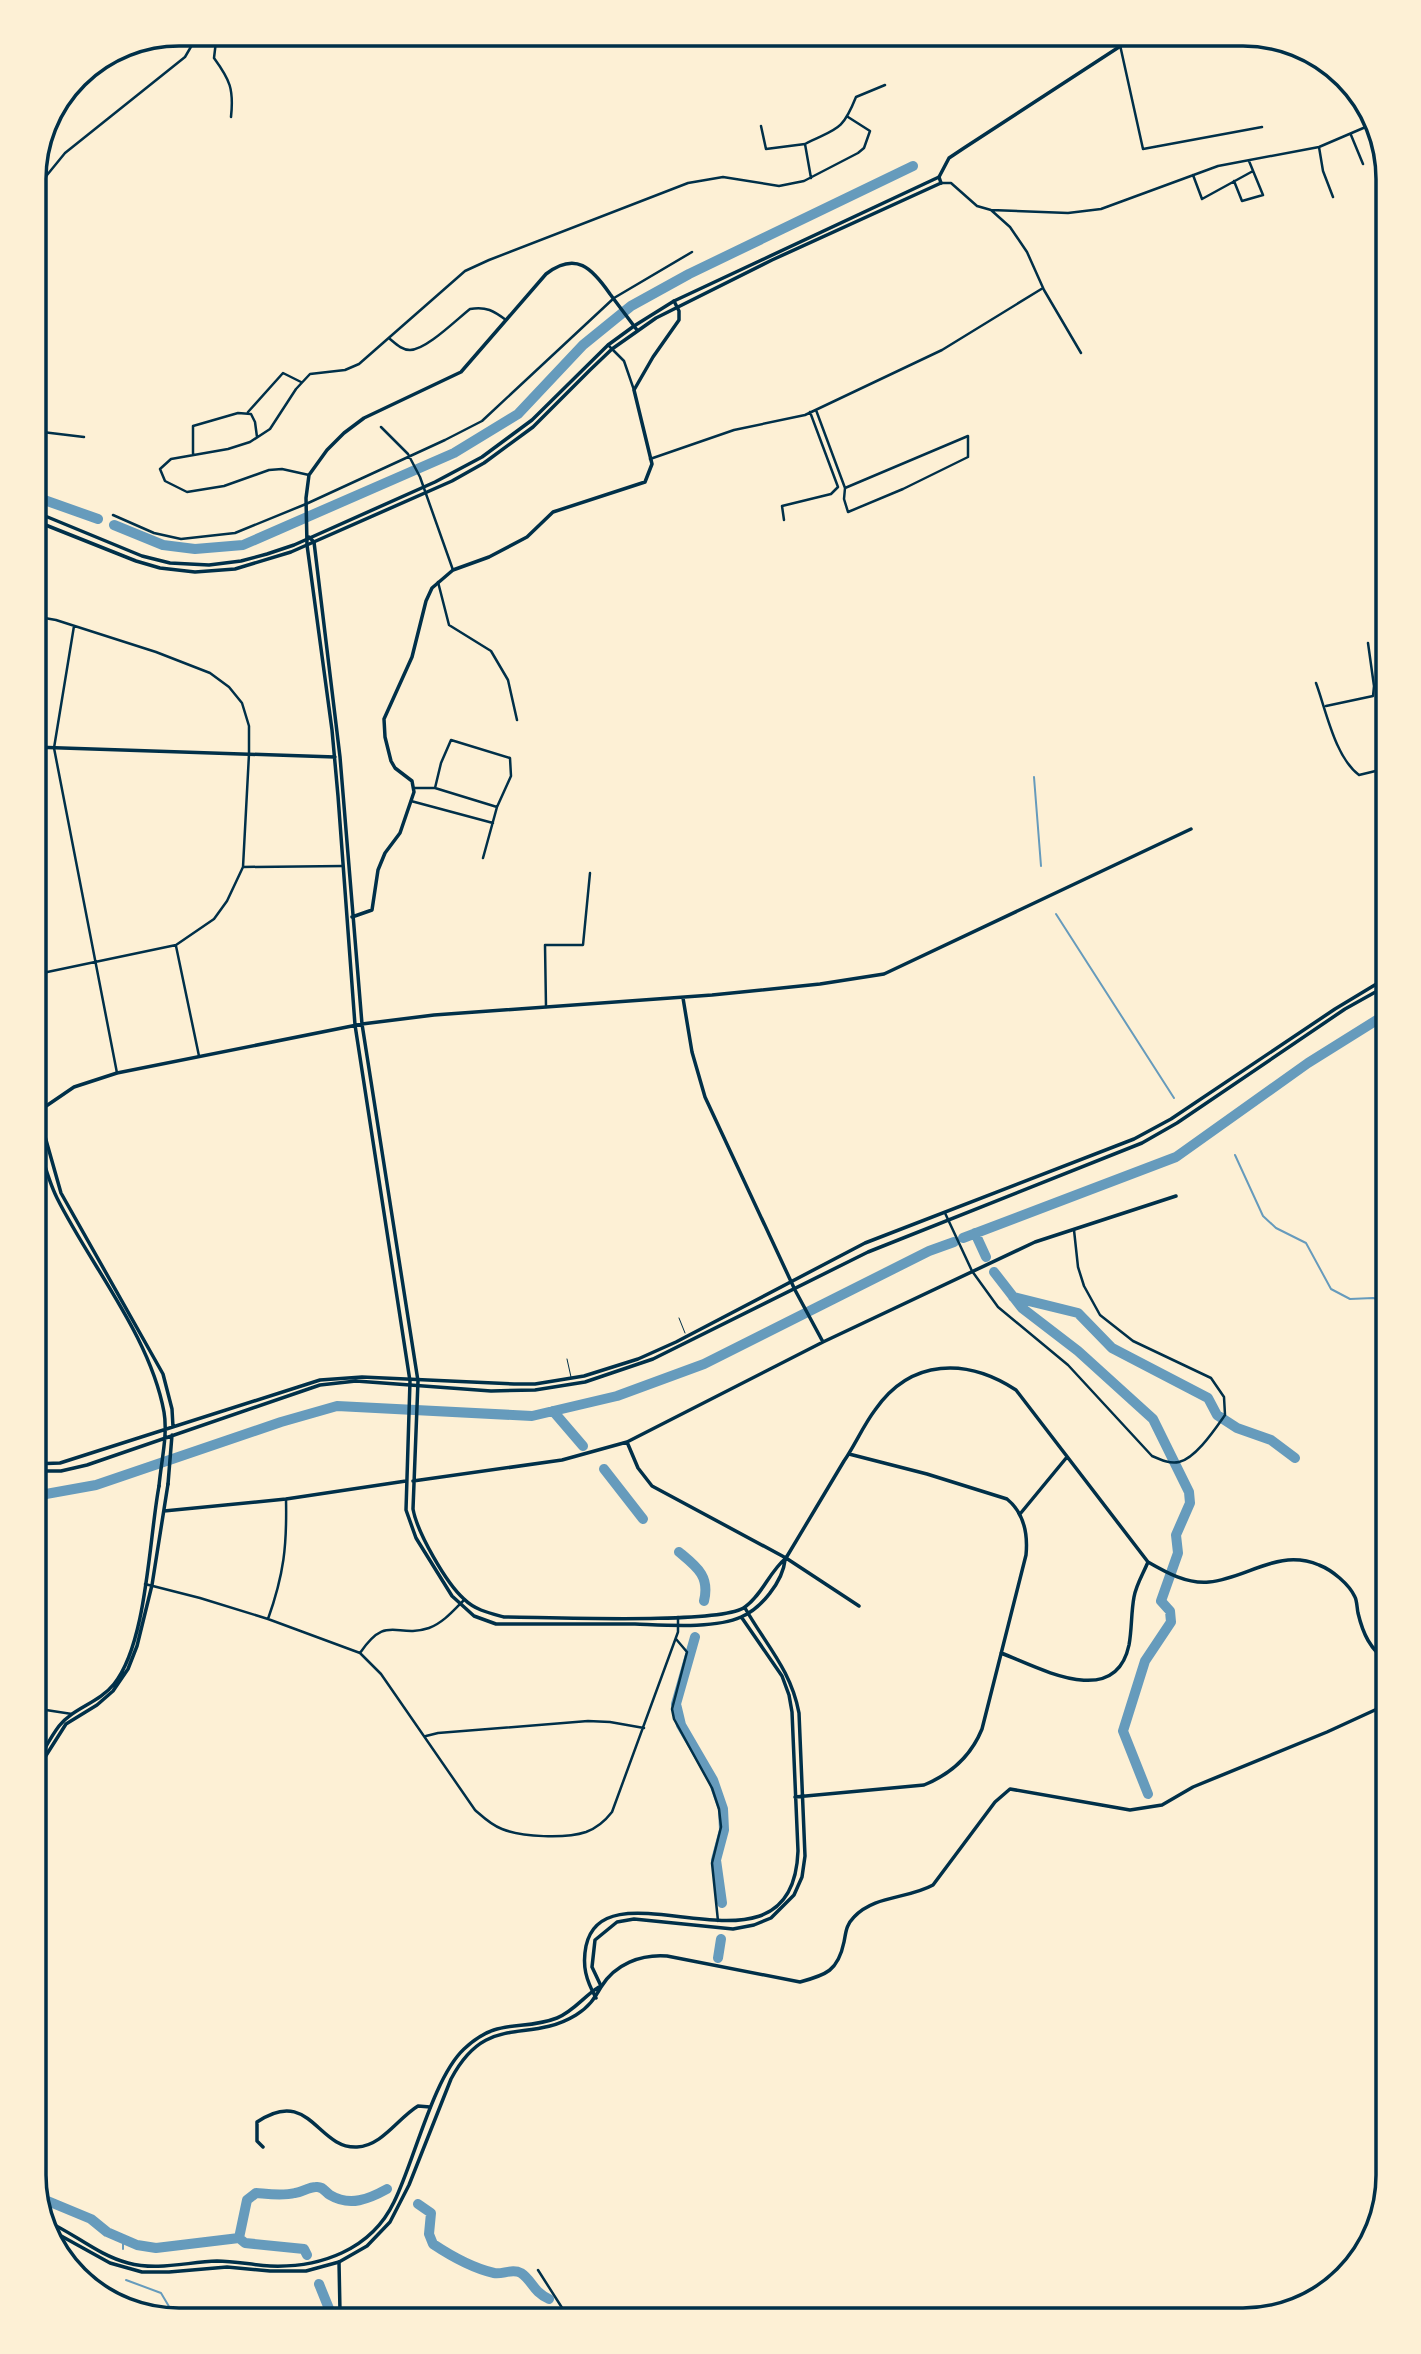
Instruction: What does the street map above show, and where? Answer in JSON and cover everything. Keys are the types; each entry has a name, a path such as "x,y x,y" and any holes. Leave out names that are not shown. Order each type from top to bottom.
{"street":[{"path":"46,176 65,153 139,92 164,75 185,57 192,46"},
{"path":"215,46 214,58 232,89 231,117"},
{"path":"46,525 160,568 195,572 235,569 267,561 307,545 425,493 484,463 533,427 612,349 674,301 939,177 944,165 964,148 1118,46"},
{"path":"1120,46 1143,149 1262,127"},
{"path":"761,126 766,149 805,144 841,127 856,97 885,85"},
{"path":"309,475 269,470 224,486 187,492 165,481 160,469 171,459 228,449 270,429 301,382 310,374 352,367 390,339 465,271 688,183 723,177 779,186 811,178 864,148 870,131 848,117"},
{"path":"46,517 142,556 192,565 241,561 285,548 482,457 517,432 608,345 636,328 772,260 942,183 951,183 977,206 990,210 1068,213 1101,209 1218,166 1319,148 1365,128"},
{"path":"1351,135 1363,163"},
{"path":"805,144 811,178"},
{"path":"1319,148 1323,171 1333,197"},
{"path":"1234,181 1242,201 1263,195 1249,161"},
{"path":"1193,175 1202,199 1254,171"},
{"path":"939,177 942,183"},
{"path":"990,210 1010,227 1027,252 1043,288 1081,353"},
{"path":"113,515 154,533 181,540 235,533 306,504 482,421 614,298 692,252"},
{"path":"636,328 593,271 574,263 563,264 546,274 461,372 364,418 327,450 309,475 306,504 309,537 307,545 335,757 355,1025 410,1384 406,1510 409,1524 430,1563 459,1605 474,1616 496,1624 692,1625 742,1617 773,1588 785,1568 786,1558"},
{"path":"650,459 734,430 776,423 816,410 942,350 1043,288"},
{"path":"634,390 653,356 679,320 674,301"},
{"path":"390,339 401,348 420,348 470,309 480,307 491,309 506,320"},
{"path":"352,917 372,910 378,870 385,853 400,833 411,801 414,788 412,781 395,768 391,761 384,737 384,719 412,657 426,601 432,588 453,570 510,547 527,537 553,512 645,482 650,473 650,459 634,390 624,361 608,345"},
{"path":"193,454 193,426 248,412 283,373 301,382"},
{"path":"816,410 845,488 844,499 848,512 968,457 968,436 845,488"},
{"path":"248,412 255,422 257,437"},
{"path":"784,520 782,506 831,494 838,487 810,412"},
{"path":"381,426 409,456 420,477 453,570"},
{"path":"46,433 84,438"},
{"path":"309,537 314,542 340,757 362,1024 418,1384 413,1509 415,1522 429,1549 464,1600 483,1612 504,1617 678,1617 745,1608 760,1594 777,1566 786,1558 875,1409 908,1379 945,1367 970,1369 995,1377 1016,1390 1148,1562 1177,1577 1207,1582 1229,1578 1261,1565 1283,1560 1302,1560 1321,1565 1339,1577 1354,1596 1361,1625 1372,1651 1376,1654"},
{"path":"438,582 449,625 491,651 508,680 517,720"},
{"path":"46,619 156,652 210,673 229,687 242,703 248,726 249,754 243,867 227,901 214,919 176,945 46,972"},
{"path":"74,626 54,748 117,1073"},
{"path":"1325,706 1373,696 1368,643"},
{"path":"1316,683 1327,718 1348,765 1359,775 1376,772"},
{"path":"435,788 441,763 451,740 510,758 511,776 497,807 484,858"},
{"path":"46,748 335,757"},
{"path":"414,788 435,788 497,807"},
{"path":"411,801 493,824"},
{"path":"46,1106 74,1087 117,1073 355,1025 446,1014 683,998 820,984 884,974 1191,829"},
{"path":"243,867 343,866"},
{"path":"546,1007 545,945 583,945 590,873"},
{"path":"176,945 199,1056"},
{"path":"418,1384 491,1391 550,1388 584,1382 653,1359 791,1281 864,1244 1134,1139 1162,1124 1376,984"},
{"path":"46,1471 69,1470 320,1384 356,1381 535,1384 572,1378 638,1359 794,1290 868,1252 1142,1143 1177,1123 1345,1009 1376,992"},
{"path":"683,998 692,1052 705,1097 794,1290 823,1342"},
{"path":"46,1140 61,1193 163,1374 172,1409 173,1427 168,1484 152,1586 137,1646 128,1669 113,1691 97,1706 76,1714 66,1724 46,1756"},
{"path":"46,1166 56,1196 140,1343 155,1375 164,1411 165,1430 145,1584 133,1646 114,1684 92,1704 59,1726 46,1747"},
{"path":"164,1511 286,1499 562,1460 627,1442 823,1342 1035,1242 1176,1196"},
{"path":"945,1213 972,1271 998,1307 1068,1365 1152,1456 1177,1463 1188,1459 1225,1415 1224,1397 1211,1378 1132,1341 1100,1315 1084,1286 1078,1267 1074,1230"},
{"path":"46,1464 60,1463 320,1380 362,1377 410,1384"},
{"path":"627,1442 638,1468 652,1486 786,1558 859,1606"},
{"path":"795,1797 924,1785 946,1774 962,1761 977,1741 1026,1555 1027,1541 1020,1514 1012,1503 1000,1496 849,1454"},
{"path":"1020,1514 1067,1457"},
{"path":"268,1619 284,1567 287,1543 286,1499"},
{"path":"1001,1653 1069,1679 1092,1681 1107,1677 1122,1663 1128,1649 1134,1596 1148,1562"},
{"path":"145,1584 268,1619 360,1653 381,1674 475,1810 487,1821 521,1835 570,1835 594,1829 612,1812 675,1638 678,1617"},
{"path":"360,1653 380,1631 433,1627 464,1600"},
{"path":"60,2235 110,2263 142,2272 214,2267 306,2271 339,2262 367,2246 390,2222 409,2185 458,2066 471,2051 495,2035 546,2027 564,2021 582,2010 596,1997 601,1986 592,1967 595,1940 617,1922 634,1919 733,1929 754,1925 782,1910 794,1895 802,1877 805,1856 800,1713 788,1673 745,1608"},
{"path":"596,1997 586,1980 584,1963 588,1940 598,1925 614,1916 637,1913 718,1921 753,1920 771,1910 792,1885 797,1867 792,1712 789,1695 782,1676 738,1611"},
{"path":"675,1638 687,1652 672,1709 674,1719 707,1778 719,1809 721,1827 712,1864 718,1921"},
{"path":"46,1710 76,1714"},
{"path":"56,2227 115,2259 148,2267 220,2261 280,2266 316,2263 352,2248 382,2222 399,2191 432,2108 456,2059 479,2037 506,2025 556,2018 572,2010 614,1972 632,1960 656,1955 800,1982 817,1978 831,1972 842,1953 847,1925 855,1915 874,1902 919,1893 933,1885 995,1802 1010,1789 1130,1810 1162,1805 1193,1787 1376,1710"},
{"path":"426,1736 588,1721 644,1728"},
{"path":"262,2147 257,2141 257,2122 282,2112 299,2112 337,2141 346,2146 357,2147 371,2144 383,2136 418,2106 432,2108"},
{"path":"339,2262 341,2308"},
{"path":"538,2270 562,2308"}],"lane":[{"path":"679,1318 688,1339"},
{"path":"567,1359 572,1378"}],"waterway":[{"path":"114,525 163,545 195,549 243,545 454,453 518,414 583,345 631,306 689,274 913,166"},
{"path":"46,501 98,519"},
{"path":"1034,777 1041,866"},
{"path":"1056,914 1174,1098"},
{"path":"963,1238 1176,1157 1308,1063 1376,1020"},
{"path":"1235,1155 1263,1216 1276,1228 1306,1243 1331,1289 1350,1299 1376,1299"},
{"path":"975,1233 986,1257"},
{"path":"46,1494 96,1485 281,1422 337,1406 532,1416 617,1396 704,1364 929,1251 954,1242"},
{"path":"994,1272 1022,1308 1078,1351 1153,1419 1189,1492 1190,1503 1176,1535 1178,1553 1161,1601 1170,1611 1171,1622 1145,1661 1123,1731 1148,1794"},
{"path":"1013,1297 1078,1313 1112,1348 1208,1398 1217,1415 1237,1428 1271,1440 1295,1458"},
{"path":"553,1411 583,1446"},
{"path":"604,1469 643,1519"},
{"path":"679,1552 703,1578 704,1601"},
{"path":"695,1637 676,1704 681,1725 713,1780 723,1809 724,1830 716,1860 722,1903"},
{"path":"718,1958 721,1939"},
{"path":"239,2238 247,2200 256,2193 285,2194 318,2187 337,2199 352,2201 387,2189"},
{"path":"48,2201 91,2219 107,2232 137,2245 156,2248 239,2238 245,2243 304,2249 307,2255"},
{"path":"418,2204 431,2213 429,2234 433,2244 486,2271 521,2273 539,2293 549,2299"},
{"path":"123,2240 123,2249"},
{"path":"126,2280 161,2293 170,2308"},
{"path":"319,2284 329,2308"}]}
